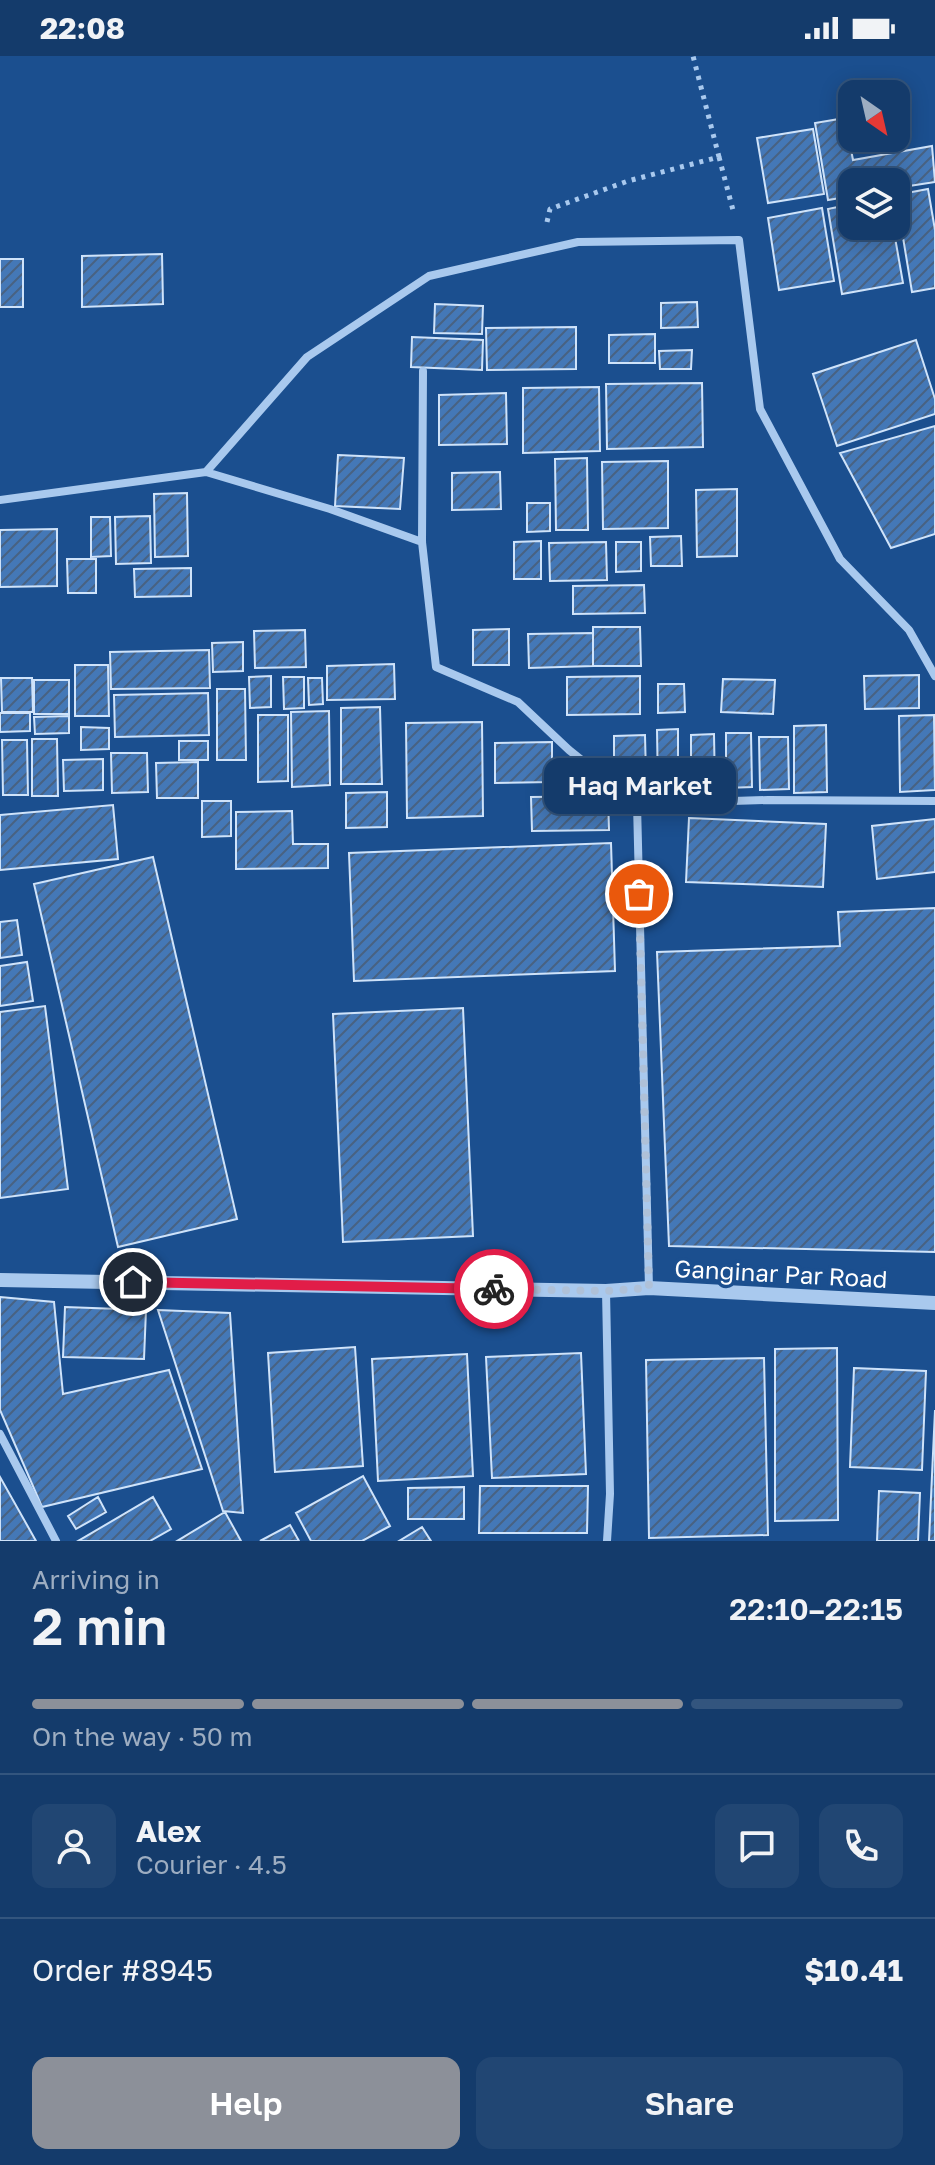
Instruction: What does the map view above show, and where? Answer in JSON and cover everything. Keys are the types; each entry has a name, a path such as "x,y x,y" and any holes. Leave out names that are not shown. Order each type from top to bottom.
{"street":[{"path":"206,472 307,357 429,276 578,242 739,240 760,409 840,559 909,630 935,676"},
{"path":"423,371 422,542 436,667 518,702 569,750 637,804 768,800 935,801"},
{"path":"0,500 206,472 330,509 422,542"},
{"path":"637,804 649,1288"},
{"name":"Ganginar Par Road","path":"0,1280 606,1291 649,1288 935,1303"},
{"path":"606,1291 610,1494 607,1541"},
{"path":"0,1434 56,1541"}],"path":[{"path":"693,56 733,211"},
{"path":"541,250 550,209 628,181 719,157"}],"building":[{"path":"838,119 838,152 851,152 853,160 932,146 935,182 910,186 910,168 838,168 838,198 828,200 815,123"},
{"path":"813,129 824,194 768,203 757,138"},
{"path":"928,189 935,230 935,288 912,292 903,240 910,240 910,192"},
{"path":"838,207 838,240 895,240 903,283 842,294 828,209"},
{"path":"822,208 834,281 779,290 768,218"},
{"path":"162,254 163,304 82,307 82,256"},
{"path":"0,259 23,259 23,307 0,307"},
{"path":"697,302 698,327 661,328 661,303"},
{"path":"435,304 483,306 482,334 434,333"},
{"path":"576,327 576,369 487,370 486,328"},
{"path":"655,334 655,363 609,363 609,335"},
{"path":"412,337 483,340 482,370 411,367"},
{"path":"916,340 935,399 935,414 837,446 813,374"},
{"path":"692,350 691,369 660,369 659,351"},
{"path":"702,383 703,447 607,449 606,384"},
{"path":"599,387 600,451 523,453 523,388"},
{"path":"506,393 507,444 439,445 439,395"},
{"path":"935,426 935,534 891,548 840,453"},
{"path":"338,455 404,458 400,509 335,506"},
{"path":"587,458 588,530 556,530 555,459"},
{"path":"668,461 668,528 603,529 602,462"},
{"path":"500,472 501,509 452,510 452,473"},
{"path":"737,489 737,556 697,557 696,490"},
{"path":"187,493 188,556 155,557 154,494"},
{"path":"527,503 550,503 550,531 527,532"},
{"path":"150,516 151,563 116,564 115,517"},
{"path":"91,517 110,517 111,556 91,557"},
{"path":"57,529 57,586 0,587 0,530"},
{"path":"681,536 682,566 651,566 650,537"},
{"path":"541,541 541,579 514,579 514,542"},
{"path":"606,542 607,580 550,581 549,543"},
{"path":"616,542 641,542 641,571 616,572"},
{"path":"67,559 96,559 96,593 68,593"},
{"path":"191,568 191,596 135,597 134,569"},
{"path":"644,585 645,613 573,614 573,586"},
{"path":"593,627 640,627 641,666 593,666"},
{"path":"509,629 509,665 473,665 473,630"},
{"path":"305,630 306,667 255,668 254,631"},
{"path":"593,633 593,666 529,668 528,634"},
{"path":"243,642 243,671 213,672 212,643"},
{"path":"209,650 210,688 111,689 110,652"},
{"path":"394,664 395,699 327,700 327,666"},
{"path":"75,665 108,665 109,716 75,716"},
{"path":"919,675 919,708 865,709 864,676"},
{"path":"271,676 271,707 250,708 249,677"},
{"path":"640,676 640,714 567,715 567,677"},
{"path":"283,677 304,677 304,708 284,709"},
{"path":"1,678 32,678 33,712 2,712"},
{"path":"308,678 322,678 323,704 309,705"},
{"path":"723,679 775,680 773,714 721,712"},
{"path":"34,680 69,680 69,714 34,714"},
{"path":"658,684 684,684 685,712 658,713"},
{"path":"217,689 245,689 246,760 217,760"},
{"path":"208,693 209,735 115,737 114,695"},
{"path":"380,707 382,784 341,784 341,708"},
{"path":"329,711 330,785 292,787 291,712"},
{"path":"0,713 30,713 30,731 0,732"},
{"path":"258,715 288,715 288,781 258,782"},
{"path":"934,715 935,790 900,792 899,716"},
{"path":"69,716 69,733 35,734 34,717"},
{"path":"482,722 483,816 407,818 406,723"},
{"path":"826,725 827,792 794,793 794,726"},
{"path":"81,727 109,728 109,749 81,750"},
{"path":"678,729 678,792 658,792 657,730"},
{"path":"726,733 751,733 752,787 726,788"},
{"path":"714,734 715,789 691,790 691,735"},
{"path":"645,735 646,776 614,776 614,736"},
{"path":"759,737 788,737 789,789 760,790"},
{"path":"32,739 57,739 58,796 32,796"},
{"path":"2,740 27,740 28,795 3,795"},
{"path":"179,741 208,741 208,760 179,760"},
{"path":"552,742 552,782 495,783 495,743"},
{"path":"111,753 147,753 148,792 112,793"},
{"path":"103,759 103,790 64,791 63,760"},
{"path":"198,762 198,798 157,798 156,763"},
{"path":"387,792 387,827 346,828 346,793"},
{"path":"608,796 609,830 532,831 531,797"},
{"path":"202,801 231,801 231,836 202,837"},
{"path":"113,805 118,859 0,870 0,815"},
{"path":"292,811 293,844 328,844 328,868 236,869 236,812"},
{"path":"689,818 826,824 823,887 686,882"},
{"path":"935,819 935,872 877,879 872,826"},
{"path":"611,843 615,971 354,981 349,853"},
{"path":"153,857 237,1219 118,1247 34,884"},
{"path":"935,908 935,1252 669,1246 657,952 840,946 838,912"},
{"path":"17,920 22,955 0,958 0,922"},
{"path":"27,962 33,1001 0,1006 0,966"},
{"path":"45,1006 68,1189 0,1198 0,1012"},
{"path":"463,1008 473,1236 343,1242 333,1014"},
{"path":"0,1297 54,1302 63,1394 169,1370 202,1469 42,1507 0,1410"},
{"path":"65,1307 146,1310 144,1359 63,1357"},
{"path":"158,1310 230,1313 243,1513 223,1511"},
{"path":"355,1347 363,1466 275,1472 268,1353"},
{"path":"837,1348 838,1520 775,1521 775,1349"},
{"path":"581,1353 586,1474 492,1478 486,1357"},
{"path":"467,1354 473,1476 378,1481 372,1359"},
{"path":"764,1358 768,1535 649,1538 646,1360"},
{"path":"854,1368 926,1371 922,1470 850,1467"},
{"path":"935,1410 935,1541 929,1541"},
{"path":"363,1476 390,1526 362,1541 311,1541 296,1513"},
{"path":"0,1477 36,1541 0,1541"},
{"path":"480,1486 588,1486 587,1533 479,1533"},
{"path":"464,1487 464,1519 408,1519 408,1488"},
{"path":"879,1491 920,1493 918,1541 877,1541"},
{"path":"98,1497 106,1512 76,1529 68,1516"},
{"path":"153,1497 171,1529 150,1541 78,1541"},
{"path":"225,1512 241,1541 177,1541"},
{"path":"290,1525 299,1541 260,1541"},
{"path":"422,1527 431,1541 399,1541"}],"way so far":[{"path":"494,1289 606,1291 649,1288 639,894"}],"place":[{"name":"Haq Market","path":"639,894"}],"route":[{"path":"133,1282 494,1289"}]}
